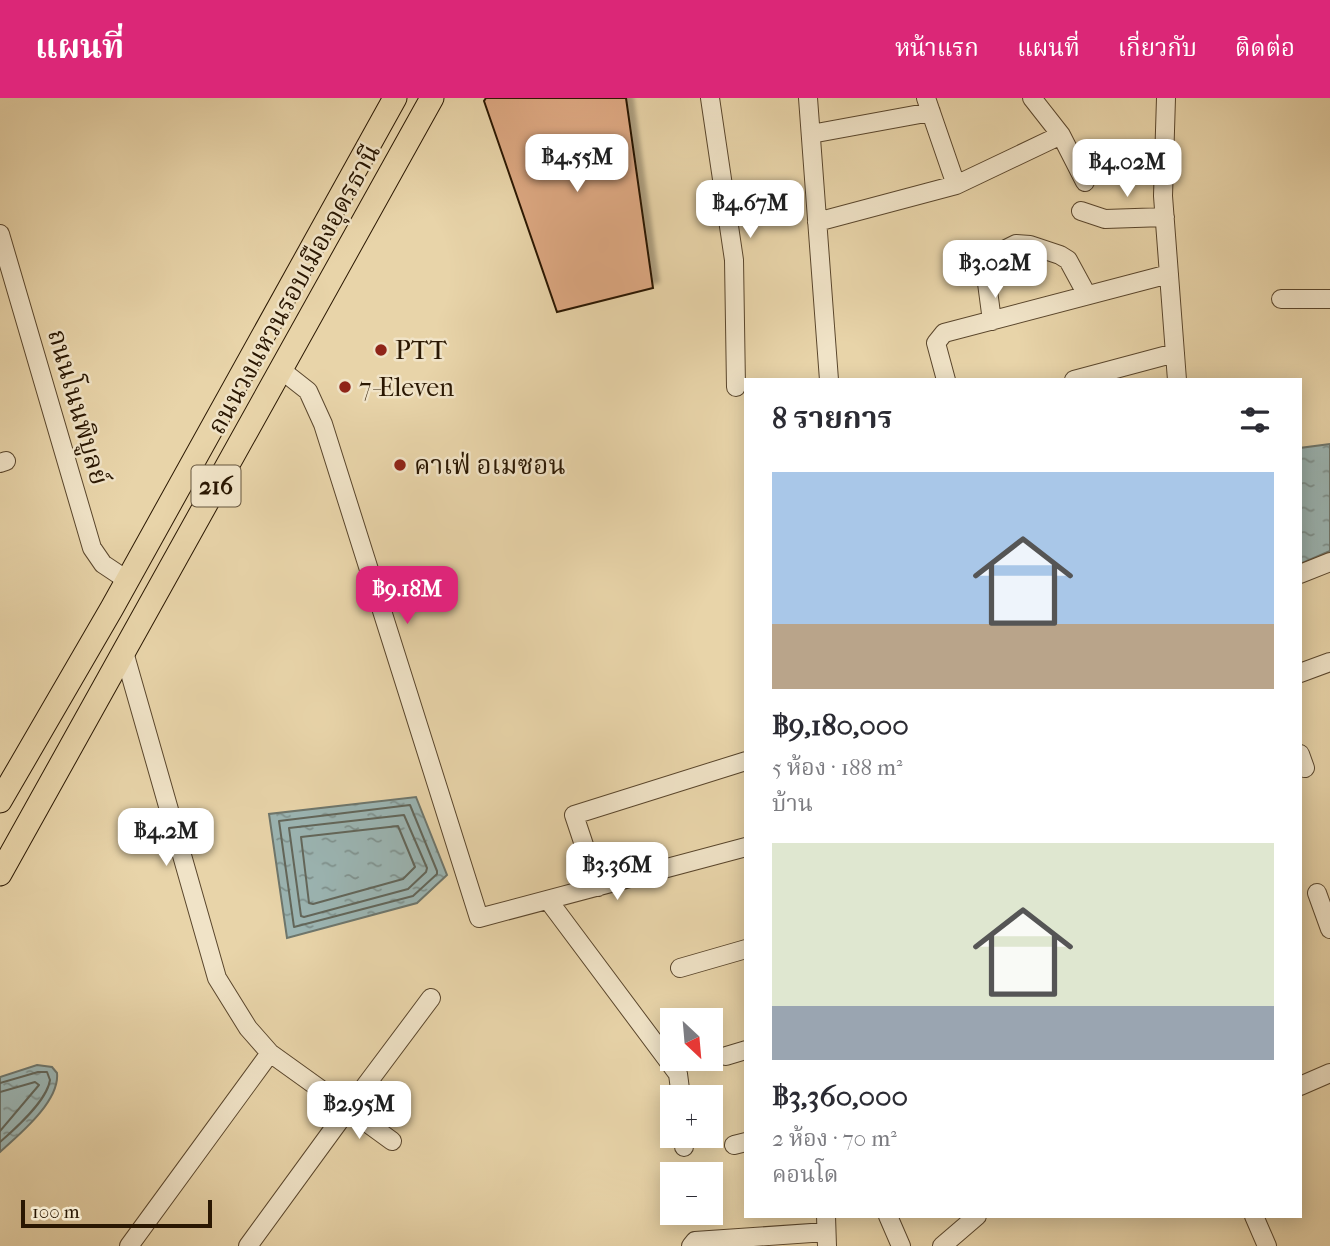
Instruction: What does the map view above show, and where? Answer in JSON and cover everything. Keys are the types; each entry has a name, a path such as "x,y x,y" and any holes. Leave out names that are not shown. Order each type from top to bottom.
{"main road":[{"name":"ถนนวงแหวนรอบเมืองอุดรธานี","path":"0,801 127,580 395,98"},
{"name":"ถนนวงแหวนรอบเมืองอุดรธานี","path":"0,874 432,98"}],"street":[{"path":"710,98 734,260 736,387"},
{"path":"808,98 829,378"},
{"path":"1032,98 1061,135 1086,182"},
{"path":"1164,99 1163,196 1177,378"},
{"path":"811,134 929,105 956,185"},
{"path":"817,222 956,185 1061,135"},
{"path":"1081,211 1105,219 1165,217"},
{"name":"ถนนโนนพิบูลย์","path":"0,234 92,548 103,564 127,580"},
{"path":"992,321 987,283 1004,250 1016,244 1030,245 1060,254 1072,265 1087,295"},
{"path":"945,378 936,343 944,333 1168,274"},
{"path":"1281,299 1330,299"},
{"path":"1081,378 1175,353"},
{"path":"280,369 308,391 323,424 479,918 551,904 598,887 744,848"},
{"path":"1302,573 1330,562"},
{"path":"124,652 217,978 248,1028 270,1053 392,1141"},
{"path":"1302,672 1330,662"},
{"path":"598,887 574,815 744,762"},
{"path":"1317,893 1330,929"},
{"path":"551,904 678,1074 679,1085"},
{"path":"680,968 744,950"},
{"path":"248,1246 431,998"},
{"path":"726,1056 744,1051"},
{"path":"129,1246 270,1053"},
{"path":"1302,1085 1330,1073"},
{"path":"889,1218 901,1246"},
{"path":"942,1246 975,1218"},
{"path":"1255,1218 1267,1246"},
{"path":"691,1246 695,1241 826,1231"}],"water":[{"path":"1330,444 1330,551 1302,563 1302,448"},
{"path":"416,797 447,875 417,903 287,938 269,814"},
{"path":"37,1065 52,1067 57,1073 52,1095 37,1116 0,1152 0,1077"}],"building":[{"path":"486,98 626,98 653,288 557,312 484,101"}],"place":[{"name":"PTT","path":"381,350"},
{"name":"7-Eleven","path":"345,387"},
{"name":"คาเฟ่ อเมซอน","path":"400,465"}]}
